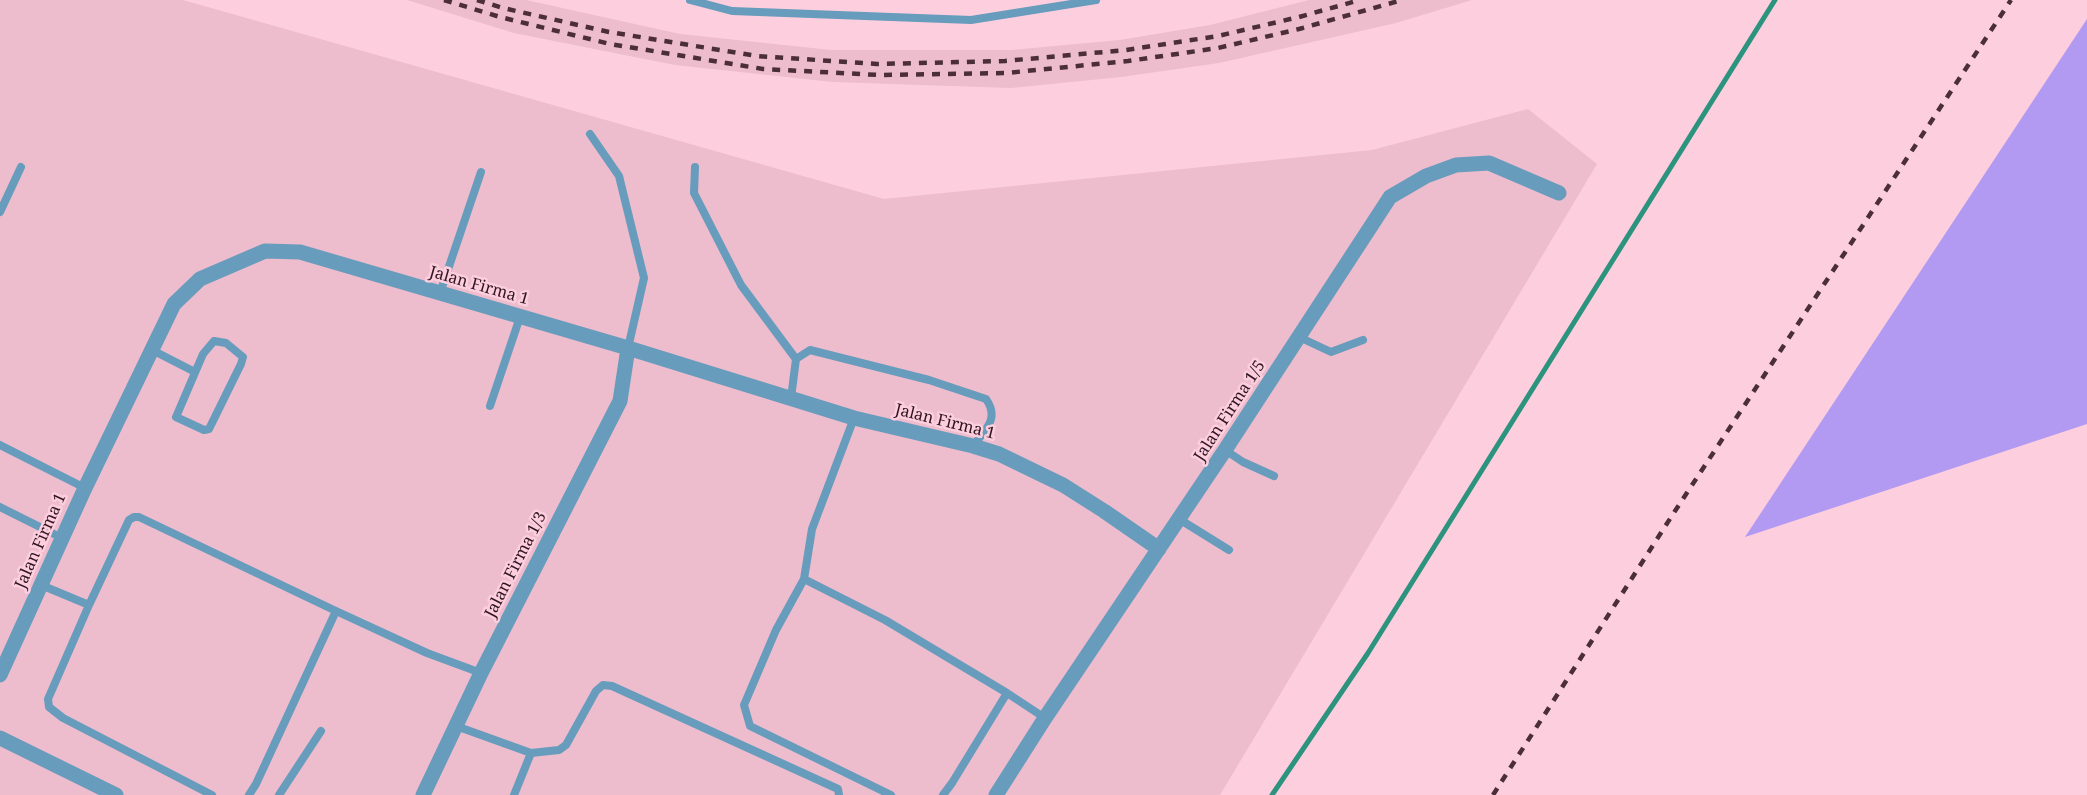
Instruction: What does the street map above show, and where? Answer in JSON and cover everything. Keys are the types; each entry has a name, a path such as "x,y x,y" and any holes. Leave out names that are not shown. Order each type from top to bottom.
{"street":[{"name":"Jalan Firma 1/5","path":"996,795 1390,197 1426,176 1455,165 1489,163 1559,193"},
{"name":"Jalan Firma 1","path":"0,675 85,488 174,304 200,279 265,251 300,252 628,348 854,418 999,454 1063,485 1159,549"},
{"name":"Jalan Firma 1/3","path":"423,795 481,673 620,401 628,348"},
{"path":"0,738 116,795"}],"lane":[{"path":"690,0 732,11 971,20 1096,0"},
{"path":"590,134 619,176 644,278 628,348"},
{"path":"0,212 21,167"},
{"path":"695,167 694,193 741,285 796,359 791,398"},
{"path":"440,293 481,172"},
{"path":"490,406 520,316"},
{"path":"1299,337 1331,352 1363,340"},
{"path":"213,340 226,343 243,357 242,364 210,429 204,430 176,417 195,372 203,354 213,340"},
{"path":"152,350 195,372"},
{"path":"796,359 810,350 929,380 986,399 992,407 992,422 973,446"},
{"path":"854,418 812,529 804,579 776,630 744,705 750,726 891,795"},
{"path":"0,445 85,488"},
{"path":"1225,450 1243,462 1274,476"},
{"path":"0,507 62,538"},
{"path":"213,795 63,718 49,707 48,699 89,605 129,520 134,517 139,517 336,611 481,673"},
{"path":"1179,519 1229,550"},
{"path":"804,579 885,620 1045,718"},
{"path":"41,585 89,605"},
{"path":"249,795 336,611"},
{"path":"456,726 531,753 559,750 566,745 596,691 603,686 612,686 838,789 839,795"},
{"path":"943,795 1007,693"},
{"path":"279,795 321,731"},
{"path":"514,795 531,753"}],"shaded area":[{"path":"0,0 183,0 884,199 1372,150 1528,109 1597,164 1220,795 0,795"},
{"path":"407,0 526,0 680,34 831,50 1011,50 1120,40 1210,25 1309,0 1472,0 1396,23 1219,63 1121,77 1011,88 833,82 675,65 514,33"},
{"path":"2087,19 2087,424 1745,537"}],"waterway":[{"path":"1272,795 1368,653 1775,0"}],"railway":[{"path":"444,0 500,17 610,44 763,69 880,75 1006,73 1128,61 1218,48 1299,29 1402,0"},
{"path":"477,0 609,32 757,56 877,64 1005,61 1126,50 1218,36 1360,0"},
{"path":"1493,795 1675,511 2011,0"}]}
